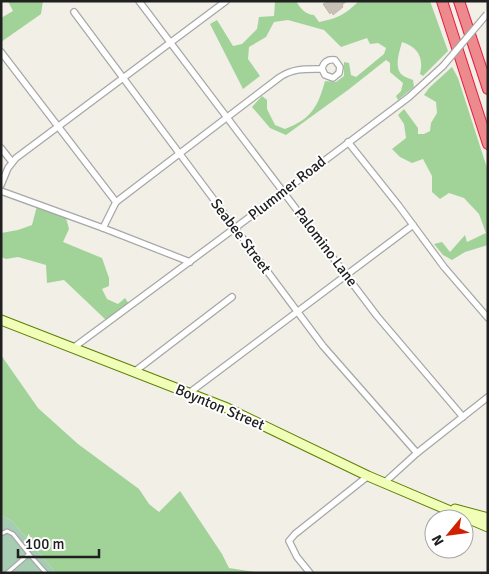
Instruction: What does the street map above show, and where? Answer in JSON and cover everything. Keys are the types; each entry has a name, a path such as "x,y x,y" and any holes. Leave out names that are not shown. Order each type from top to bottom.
{"highway":[{"path":"442,1 487,137"},
{"path":"459,1 488,89"}],"street":[{"name":"Palomino Lane","path":"139,1 383,323 463,417"},
{"path":"1,185 12,162 226,1"},
{"name":"Seabee Street","path":"74,12 339,365 417,453"},
{"name":"Plummer Road","path":"73,348 409,97 443,66 488,14"},
{"path":"1,52 116,202"},
{"path":"103,228 116,202 286,73 298,69 322,69"},
{"path":"348,142 444,267 488,318"},
{"path":"1,148 12,162"},
{"path":"1,191 190,262"},
{"path":"189,393 413,225"},
{"path":"134,372 232,297"},
{"name":"Boynton Street","path":"1,320 256,421 368,476 488,527"},
{"path":"384,482 417,453 488,398"},
{"path":"310,573 297,557 289,541 295,534 368,476"},
{"name":"Boynton Street","path":"435,504 488,518"}],"lane":[{"path":"1,534 7,532 13,534 46,573"},
{"path":"7,573 29,554"}],"green space":[{"path":"8,1 43,1 41,14 1,42 1,18 13,11"},
{"path":"275,1 296,1 304,11 314,15 319,22 341,15 359,1 430,1 448,51 423,76 420,74 421,63 416,50 402,42 398,58 399,71 402,75 413,80 414,87 398,100 396,96 401,91 403,83 390,72 390,63 386,60 286,135 270,128 252,107 262,96 267,100 267,109 275,125 285,129 301,121 312,111 325,81 336,82 344,76 344,62 349,63 351,75 356,77 384,54 386,48 378,43 370,44 367,38 341,47 324,30 288,20 274,22 266,37 249,47 248,59 260,76 243,89 210,24 217,20 233,46 242,44 257,29 259,17 274,16"},
{"path":"452,67 458,78 488,171 488,245 465,252 452,260 443,255 434,244 442,242 450,252 465,235 467,242 486,233 479,214 464,198 449,193 440,199 432,192 432,176 423,159 412,163 400,157 392,149 406,138 404,124 398,115 404,109 418,128 418,134 430,131 431,123 437,113 436,102 424,95"},
{"path":"37,206 66,218 69,229 63,242 102,258 109,278 109,286 102,289 107,299 118,304 125,298 129,304 106,320 64,280 47,283 46,265 18,257 6,259 1,257 1,233 32,225"},
{"path":"1,355 38,408 78,444 139,489 149,504 159,512 180,491 222,554 229,568 260,573 56,573 12,521 1,515"},
{"path":"1,515 12,521 56,573 1,573"}],"building":[{"path":"328,1 347,1 333,15 332,12 330,14 323,4"}]}
